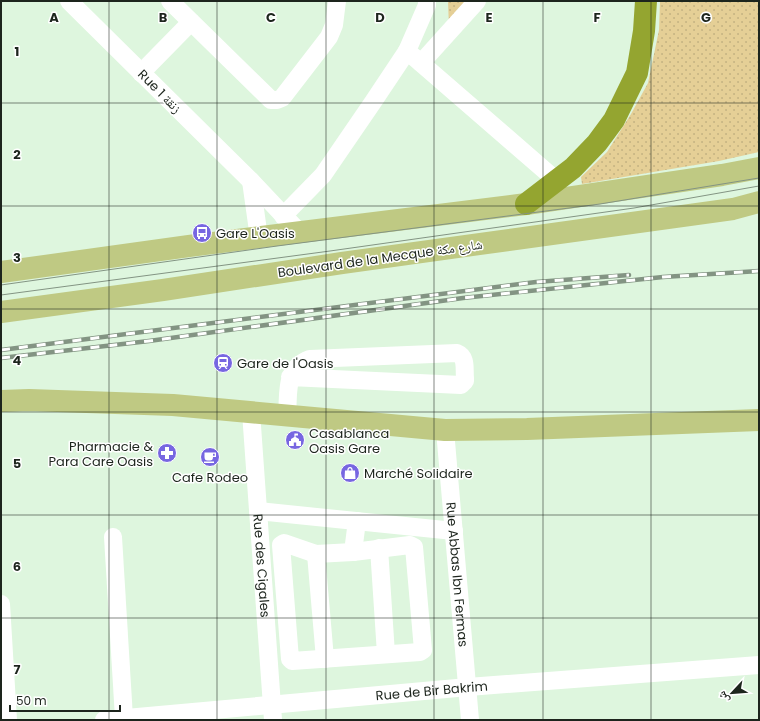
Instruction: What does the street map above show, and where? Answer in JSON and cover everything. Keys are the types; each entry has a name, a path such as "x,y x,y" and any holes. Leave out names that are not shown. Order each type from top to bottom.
{"highway":[{"path":"526,204 573,168 614,120 637,73 644,31 646,1"}],"main road":[{"path":"1,272 189,246 526,204 722,175 759,168"},
{"name":"Boulevard de la Mecque شارع مكة","path":"1,312 733,209 759,202"},
{"path":"1,401 29,400 166,405 446,430 527,429 759,420"}],"street":[{"name":"Rue 1 زنقة","path":"69,1 251,181 300,233"},
{"path":"170,1 271,100 282,98 329,37 334,25 337,1"},
{"path":"284,216 322,175 407,51 427,5 427,1"},
{"path":"421,63 477,1"},
{"path":"142,73 191,22"},
{"path":"407,51 557,181"},
{"path":"251,181 259,238"},
{"path":"287,415 290,377 298,365 310,359 457,353 460,354 464,360 465,381 461,385 290,377"},
{"name":"Rue des Cigales","path":"251,412 272,712"},
{"name":"Rue Abbas Ibn Fermas","path":"446,430 470,720"},
{"path":"258,511 454,531"},
{"path":"352,552 357,521"},
{"path":"113,537 124,718"},
{"path":"284,543 316,554 352,552 410,545 414,547 423,650 420,652 294,662 290,659 281,545 284,543"},
{"path":"379,548 386,654"},
{"path":"316,554 325,659"},
{"path":"1,604 8,720"},
{"name":"Rue de Bir Bakrim","path":"104,720 272,712 468,687 759,665"}],"shaded area":[{"path":"448,1 472,1 449,28"},
{"path":"660,1 759,1 759,152 719,161 582,184 581,177 607,152 631,114 648,83 659,30"}],"tram line":[{"path":"1,285 277,246 600,204 759,178"},
{"path":"1,295 330,251 634,208 759,186"}],"railway":[{"path":"1,358 149,341 463,298 663,277 759,271"},
{"path":"1,350 536,282 629,275"}],"place":[{"name":"Gare L'Oasis","path":"202,233"},
{"name":"Gare de l'Oasis","path":"223,363"},
{"name":"Casablanca Oasis Gare","path":"295,440"},
{"name":"Pharmacie & Para Care Oasis","path":"167,453"},
{"name":"Cafe Rodeo","path":"210,457"},
{"name":"Marché Solidaire","path":"350,473"}]}
